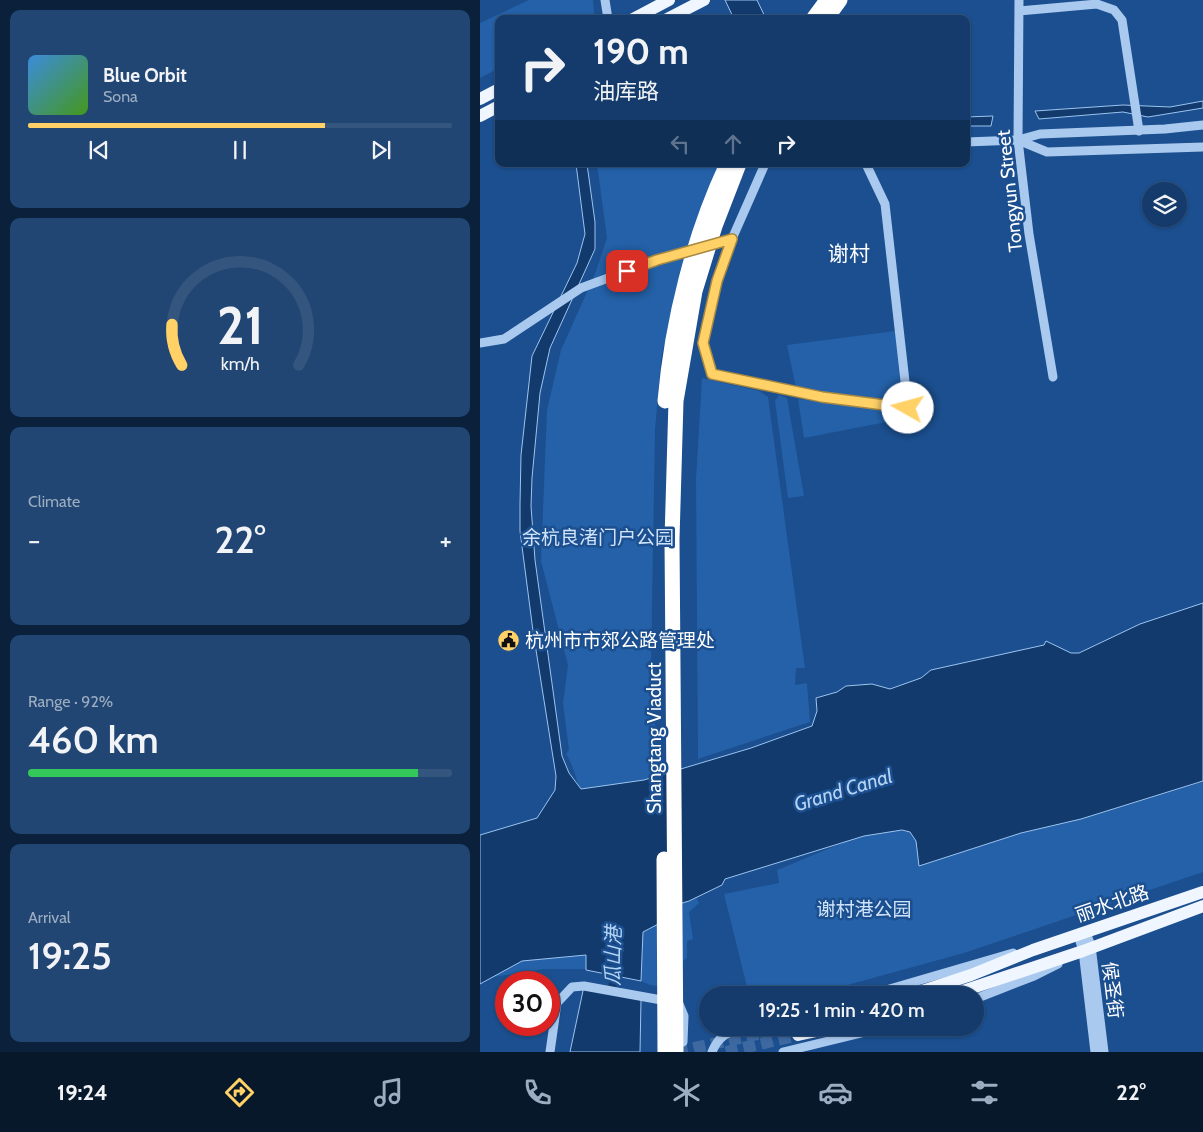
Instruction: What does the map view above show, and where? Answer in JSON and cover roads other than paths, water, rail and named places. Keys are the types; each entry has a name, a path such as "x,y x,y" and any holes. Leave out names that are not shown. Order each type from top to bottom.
{"highway":[{"path":"816,15 827,0"},
{"path":"829,15 840,0"},
{"name":"Shangtang Viaduct","path":"665,1052 663,514 666,399 672,349 685,286 703,224 726,167"},
{"name":"Shangtang Viaduct","path":"676,1052 672,539 676,401 695,291 714,226 738,167"}],"main road":[{"path":"640,15 669,0"},
{"path":"675,15 704,0"},
{"path":"480,99 495,91"},
{"path":"480,116 495,108"},
{"name":"丽水北路","path":"939,986 971,976 1033,950 1203,892"},
{"name":"丽水北路","path":"977,986 1203,906"}],"street":[{"path":"605,0 607,15"},
{"name":"Tongyun Street","path":"1019,0 1018,140 1029,234 1053,378"},
{"path":"1018,11 1098,4 1114,10 1122,20 1139,130"},
{"path":"970,142 1018,140 1040,134 1203,125"},
{"path":"1018,140 1047,152 1203,147"},
{"path":"763,167 732,239 717,281 703,343 712,374 822,397 908,408 885,204 867,167"},
{"path":"480,343 504,339 581,288 657,260 732,239"},
{"name":"候圣街","path":"1082,933 1087,948 1104,1052"},
{"name":"候圣街","path":"1087,948 1095,1052"},
{"name":"丽水北路","path":"984,995 1034,976 1087,948"},
{"name":"丽水北路","path":"900,986 1008,954 1033,950"},
{"path":"550,1052 557,1003 572,986 584,986 680,1004 684,1016 682,1052"},
{"path":"712,1052 717,1040 723,1036"},
{"path":"783,1052 849,1036"}],"water":[{"path":"725,0 757,0 764,15 732,15"},
{"path":"1203,101 1203,108 1148,117 1123,112 1039,119 1035,111 1123,105 1170,107"},
{"path":"993,116 991,126 970,126 970,117"},
{"name":"Grand Canal","path":"576,167 587,167 595,222 595,249 550,348 540,393 531,506 535,560 562,756 569,773 581,789 644,780 751,748 812,726 817,711 816,698 837,692 846,686 872,684 890,689 921,678 931,670 1044,645 1046,641 1071,653 1079,653 1140,624 1203,603 1203,781 1081,819 1021,833 919,866 916,841 910,832 902,830 864,836 725,879 722,885 689,901 669,907 668,919 643,932 641,981 586,970 586,955 522,961 504,971 495,971 495,976 480,984 480,835 537,818 555,790 556,776 533,631 520,531 521,455 532,356 577,263 585,234"},
{"path":"584,986 641,1000 640,1052 570,1052"}],"waterway":[{"name":"瓜山港","path":"612,995 614,966"}],"tunnel":[{"path":"676,1052 749,1036"},
{"path":"726,1052 794,1036"}],"place":[{"name":"杭州市市郊公路管理处","path":"509,640"}],"district":[{"name":"谢村","path":"849,254"}],"park label":[{"name":"余杭良渚门户公园","path":"598,537"},
{"name":"谢村港公园","path":"864,909"}]}
